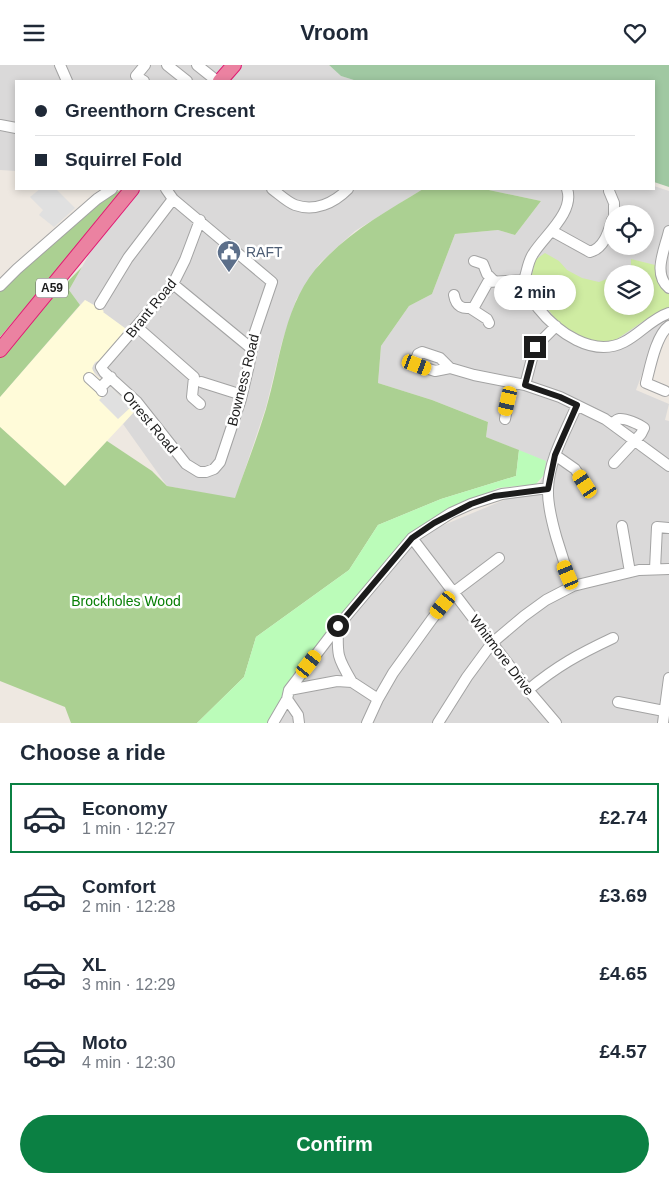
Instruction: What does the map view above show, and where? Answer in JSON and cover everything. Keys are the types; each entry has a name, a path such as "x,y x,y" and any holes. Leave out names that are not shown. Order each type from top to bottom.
{"highway":[{"path":"220,80 234,65"},
{"name":"A59","path":"0,350 131,190"}],"street":[{"path":"60,65 67,80"},
{"path":"142,80 136,76 145,65"},
{"path":"167,65 184,80"},
{"path":"198,65 218,80"},
{"path":"0,125 15,128"},
{"path":"0,285 97,199 110,190"},
{"path":"167,190 173,199 200,220"},
{"path":"273,190 293,205 307,207 328,204 347,190"},
{"path":"567,190 569,194 566,206 552,231 533,253 524,280 538,307 556,326 581,343 597,348 612,348 669,313"},
{"path":"609,191 614,205"},
{"path":"100,304 128,258 173,199"},
{"name":"Bowness Road","path":"200,220 272,283 255,332 242,395 220,462 214,469 206,472"},
{"name":"Brant Road","path":"104,363 173,284 185,260 200,220"},
{"path":"552,231 590,252 597,250 604,240"},
{"path":"669,231 660,274 662,282 669,288"},
{"path":"474,261 483,264 487,274 494,281"},
{"path":"454,295 455,303 463,308 470,308 474,307 488,282 524,280"},
{"path":"173,284 252,349"},
{"path":"470,308 487,319 489,323"},
{"path":"525,385 535,347 556,326"},
{"path":"665,391 646,383 658,344 665,329 669,326"},
{"path":"137,327 194,377 192,401"},
{"name":"Orrest Road","path":"104,363 102,370 137,402 186,464 198,472 206,472"},
{"path":"450,368 525,385 560,397 612,424 669,466"},
{"path":"89,378 101,389 111,377"},
{"path":"201,382 242,395"},
{"path":"504,419 512,383"},
{"path":"573,586 564,564 551,513 548,489 555,455 577,405"},
{"path":"612,424 620,419 642,426 643,432 614,463"},
{"path":"555,455 575,469 585,484"},
{"path":"273,723 288,694 338,626 412,538 451,513 471,504 502,494 548,489"},
{"path":"622,526 630,572"},
{"path":"655,569 657,527 669,528"},
{"name":"Whitmore Drive","path":"412,538 528,690 556,723"},
{"path":"368,723 378,699 393,673 454,592 499,558"},
{"path":"438,723 467,677 492,643 546,600 573,586 630,572 669,569"},
{"path":"338,626 337,651 340,661 352,682 378,699"},
{"path":"528,690 571,658 613,638"},
{"path":"663,723 669,678"},
{"path":"288,694 337,681 352,682"},
{"path":"288,694 300,723"},
{"path":"618,702 664,711"}],"shaded area":[{"path":"0,65 329,65 341,76 354,80 15,80 15,171 0,170"},
{"path":"655,186 669,191 669,318 660,326 636,390 669,404 665,420 669,421 669,723 280,723 293,684 417,536 538,486 544,475 545,461 486,437 488,422 432,400 378,383 381,346 409,306 432,294 455,234 498,230 515,235 541,201 489,190 655,190"},
{"path":"39,190 57,190 75,208 54,227 39,215 43,210 30,197"},
{"path":"125,190 421,190 355,231 320,263 296,300 282,342 266,407 235,499 167,486 123,424 134,411 92,370 93,365 98,361 103,310 85,300 80,305 69,290"},
{"path":"85,300 104,311 129,331 101,360 95,362 92,368 95,375 135,411 65,486 0,427 0,397"},
{"path":"108,385 131,407 118,419 99,400 102,397 99,395"}],"green space":[{"path":"329,65 669,65 669,187 655,182 655,80 354,80 341,76"},
{"path":"120,190 125,190 0,337 0,291 73,223"},
{"name":"Brockholes Wood","path":"421,190 489,190 541,201 515,235 498,230 455,234 432,294 409,306 381,346 378,383 432,400 488,422 486,437 519,450 516,476 441,499 378,525 349,570 256,637 244,677 197,723 71,723 65,707 0,681 0,427 65,486 107,441 152,471 167,486 235,498 266,409 285,331 299,294 309,277 322,262 370,222"},
{"path":"545,253 559,261 567,270 582,278 599,282 604,280 604,315 654,315 654,265 631,265 631,259 655,265 659,281 669,292 669,311 651,316 614,341 599,342 580,338 560,324 542,302 531,280 535,260"},
{"path":"82,267 69,290 80,305 0,397 0,350"},
{"path":"519,450 546,461 544,475 536,484 498,488 451,510 384,568 274,723 197,723 244,677 256,637 349,570 378,525 441,499 516,476"}],"place":[{"name":"RAFT","path":"229,273"}],"route":[{"path":"338,626 412,538 434,523 451,513 494,496 548,489 555,455 577,405 525,385 535,347"}]}
